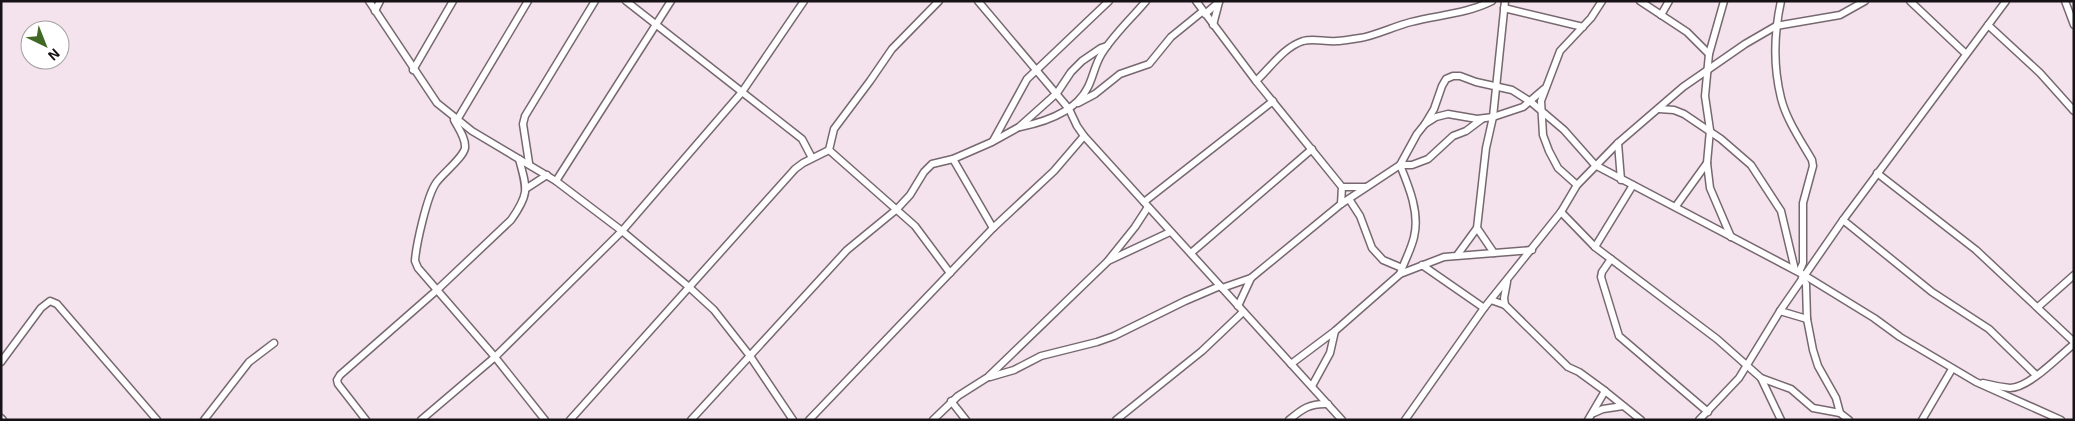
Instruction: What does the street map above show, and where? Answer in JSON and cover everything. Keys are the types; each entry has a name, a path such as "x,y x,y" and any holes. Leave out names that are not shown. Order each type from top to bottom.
{"street":[{"path":"368,1 437,103 454,118 556,180 622,231 689,287 714,310 750,356 793,420"},
{"path":"375,11 380,1"},
{"path":"413,70 453,1"},
{"path":"454,118 528,1"},
{"path":"529,163 523,124 525,116 595,1"},
{"path":"626,1 802,139 812,158"},
{"path":"556,180 671,1"},
{"path":"421,420 495,357 622,231 742,92 804,1"},
{"path":"829,150 834,129 870,82 892,49 938,1"},
{"path":"978,1 1057,93 1072,106 1077,126 1084,136 1342,420"},
{"path":"992,142 1027,80 1036,69 1109,1"},
{"path":"1072,106 1085,93 1094,69 1107,46 1146,1"},
{"path":"1196,1 1272,101 1342,186 1341,204"},
{"path":"1256,80 1289,49 1302,42 1362,38 1410,22 1468,11 1492,1"},
{"path":"1577,185 1558,168 1549,151 1543,135 1541,110 1544,88 1560,51 1570,38 1592,18 1602,1"},
{"path":"1640,1 1695,38 1709,54"},
{"path":"1661,15 1669,1"},
{"path":"1724,1 1709,54 1705,96 1710,130 1707,163 1710,188 1731,237"},
{"path":"1781,1 1775,44 1781,98 1812,160 1813,166 1803,203 1803,263 1800,274"},
{"path":"1404,419 1484,308 1561,212 1577,185 1618,143 1683,87 1745,44 1776,26 1840,15 1865,1"},
{"path":"1910,1 1966,54"},
{"path":"1699,420 1727,392 1748,366 1800,274 1843,220 2006,1"},
{"path":"2065,1 2074,25"},
{"path":"1019,127 1049,120 1095,94 1120,74 1149,64 1171,37 1220,2"},
{"path":"1214,25 1220,2"},
{"path":"1458,254 1477,228 1486,148 1493,117 1505,5 1583,27"},
{"path":"1988,25 2040,73 2074,111"},
{"path":"691,420 848,250 897,209 910,195 924,172 932,164 953,159 992,142 1019,127 1057,93 1071,72 1082,61 1107,46"},
{"path":"988,377 1014,370 1041,356 1114,336 1184,301 1251,278 1341,204 1400,165 1434,108 1446,80 1460,76 1476,82 1512,90 1531,102 1564,130 1595,165 1621,180 1676,206 1800,274 1874,318 1900,338 1952,369 1976,382 2061,420"},
{"path":"1425,124 1436,117 1448,114 1477,119 1493,117 1523,107 1531,102 1544,88"},
{"path":"933,420 958,396 988,377 1107,262 1135,227 1146,204 1272,101"},
{"path":"1659,109 1674,110 1684,114 1710,130 1751,166 1776,201 1800,274 1807,288 1807,319 1818,366 1836,398 1840,413"},
{"path":"454,118 464,138 464,153 435,185 416,253 418,268 495,357 546,420"},
{"path":"1400,165 1412,165 1428,159 1453,136 1466,131 1482,118"},
{"path":"809,420 993,228 1054,171 1084,136"},
{"path":"1618,143 1621,180"},
{"path":"1191,253 1312,149"},
{"path":"570,420 794,170 829,150"},
{"path":"829,150 897,209 919,232 950,273"},
{"path":"366,420 337,380 340,375 437,290 511,220 521,207 526,188 519,159"},
{"path":"953,159 993,228"},
{"path":"1676,206 1707,163"},
{"path":"1291,364 1335,331 1401,271 1414,238 1416,214 1400,165"},
{"path":"1877,174 1976,250 2074,343 2036,375 2020,385 2011,388 1976,382"},
{"path":"526,188 547,175"},
{"path":"1595,247 1633,185"},
{"path":"1342,186 1366,187"},
{"path":"1349,198 1360,216 1372,248 1383,260 1401,271 1458,254 1532,250"},
{"path":"1561,212 1595,247 1710,334 1761,378 1781,420"},
{"path":"1843,220 1932,292 1994,333 2036,375"},
{"path":"1477,228 1494,253"},
{"path":"1107,262 1170,232"},
{"path":"1611,259 1602,272 1602,277 1619,336 1708,412"},
{"path":"1422,265 1484,308"},
{"path":"2038,307 2074,275"},
{"path":"1505,305 1504,298 1509,276"},
{"path":"1238,306 1251,278"},
{"path":"1491,300 1505,305 1562,361 1605,391 1640,420"},
{"path":"1,362 41,308 50,302 57,304 157,420"},
{"path":"1780,310 1807,319"},
{"path":"1116,420 1202,351 1243,312"},
{"path":"1312,386 1330,353 1335,331"},
{"path":"204,420 249,362 274,343"},
{"path":"1922,420 1952,369"},
{"path":"1761,378 1791,389 1813,408 1840,413 1850,420"},
{"path":"1588,420 1594,413 1605,391"},
{"path":"958,396 958,410"},
{"path":"952,401 966,420"},
{"path":"1289,420 1304,408 1315,403 1328,404"},
{"path":"1594,413 1603,409 1623,406"}]}
